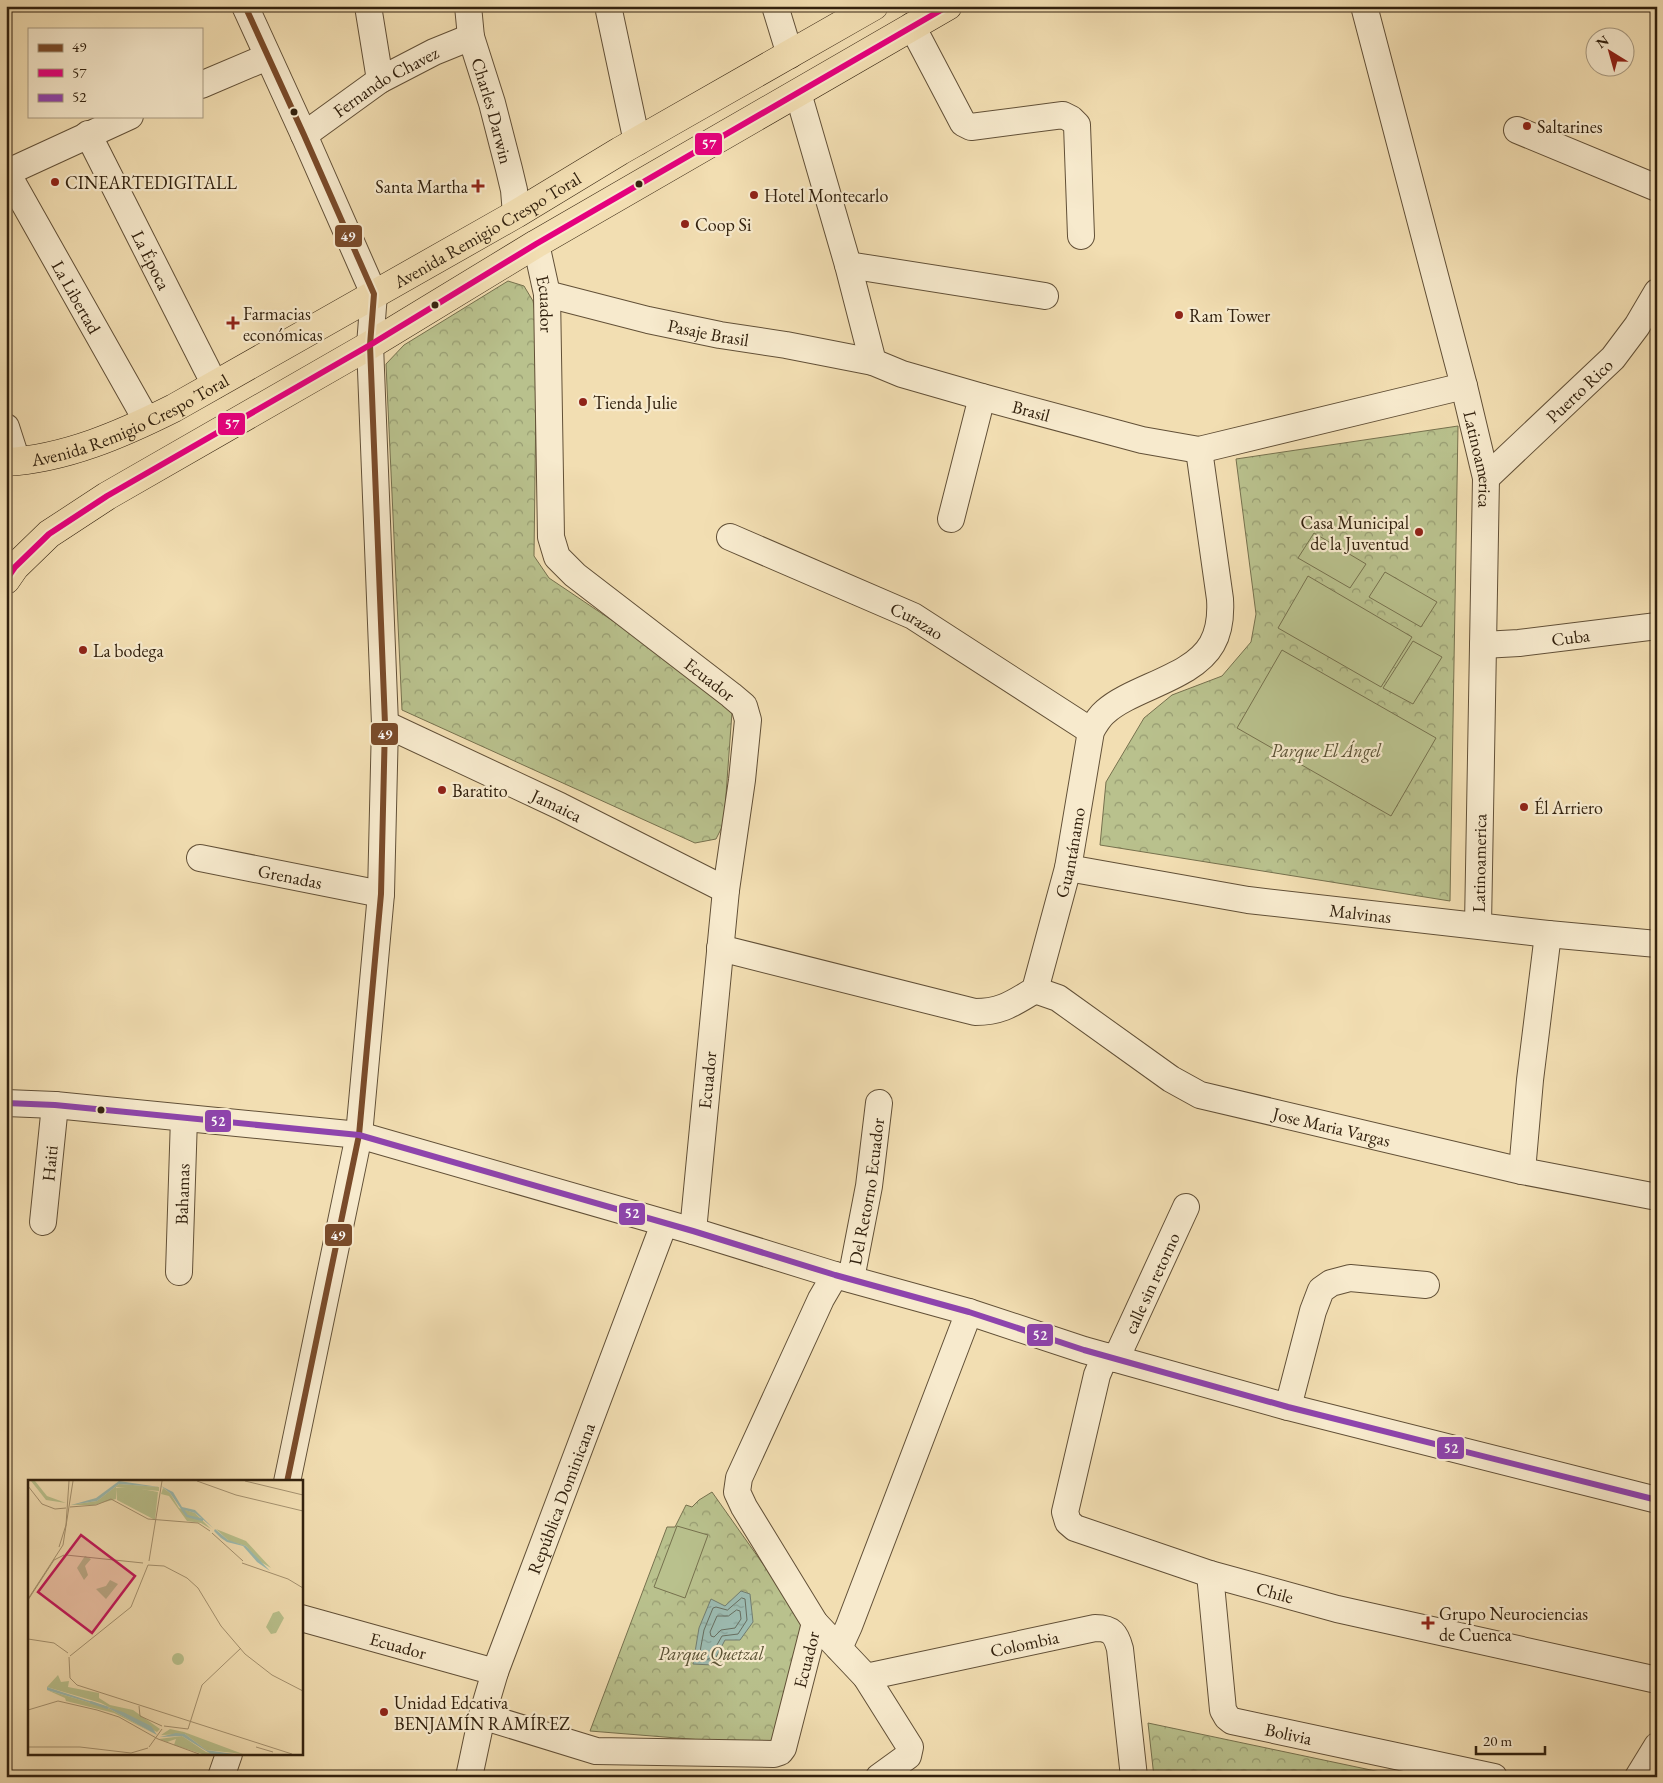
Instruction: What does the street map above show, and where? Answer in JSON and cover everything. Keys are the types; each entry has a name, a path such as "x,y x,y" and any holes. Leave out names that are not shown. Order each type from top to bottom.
{"main road":[{"name":"Avenida Remigio Crespo Toral","path":"12,461 41,459 84,447 147,421 215,385 516,214 874,6"},
{"path":"6,580 49,534 107,496 370,345 536,244 948,6"}],"street":[{"path":"245,6 374,294 370,345 386,724 381,894 359,1135 287,1480"},
{"path":"368,6 380,80"},
{"name":"Charles Darwin","path":"468,6 471,37 507,159 514,190 516,214"},
{"path":"608,6 637,142"},
{"path":"775,6 790,55"},
{"name":"Latinoamerica","path":"1364,6 1464,386 1486,478 1478,925"},
{"path":"912,26 966,126 971,127 1063,115 1071,118 1077,125 1081,236"},
{"name":"Fernando Chavez","path":"304,135 380,80 434,52 471,37"},
{"path":"202,85 267,57"},
{"path":"798,93 848,265 873,362"},
{"path":"7,173 125,118"},
{"path":"1517,130 1657,188"},
{"name":"La Época","path":"88,134 215,385"},
{"name":"La Libertad","path":"7,173 147,421"},
{"name":"Ecuador","path":"536,244 547,294 551,537 557,556 575,575 731,694 744,706 748,720 742,780 726,890 693,1231"},
{"path":"848,265 1045,296"},
{"name":"Puerto Rico","path":"1486,478 1613,358 1637,326 1657,292"},
{"name":"Pasaje Brasil","path":"547,294 648,320 720,335 786,345 873,362"},
{"name":"Brasil","path":"873,362 902,374 982,397 1142,440 1199,450 1464,386"},
{"path":"951,519 982,397"},
{"path":"6,427 12,461"},
{"path":"1091,730 1098,720 1112,707 1186,668 1203,655 1212,645 1217,634 1221,617 1220,599 1199,450"},
{"name":"Curazao","path":"730,537 913,616 1091,730"},
{"name":"Cuba","path":"1483,645 1519,643 1657,626"},
{"name":"Jamaica","path":"386,724 560,806 726,890"},
{"name":"Guantánamo","path":"1035,990 1068,868 1091,730"},
{"name":"Grenadas","path":"200,858 381,894"},
{"name":"Malvinas","path":"1068,868 1248,900 1548,934 1657,944"},
{"path":"1522,1171 1530,1080 1548,934"},
{"path":"720,948 976,1012 991,1012 1007,1007 1035,990"},
{"name":"Jose Maria Vargas","path":"1035,990 1058,998 1172,1079 1200,1095 1522,1171 1657,1197"},
{"path":"6,1103 55,1105 359,1135 969,1312 1111,1357 1288,1407 1657,1500"},
{"name":"Del Retorno Ecuador","path":"843,1277 869,1186 879,1103"},
{"name":"Haiti","path":"42,1222 55,1105"},
{"name":"Bahamas","path":"179,1272 184,1118"},
{"name":"calle sin retorno","path":"1111,1357 1186,1207"},
{"name":"República Dominicana","path":"469,1777 482,1716 495,1672 664,1224"},
{"name":"Ecuador","path":"482,1716 596,1751 774,1754 780,1752 783,1748 815,1623 744,1507 737,1492 739,1478 821,1300 843,1277"},
{"path":"1288,1407 1313,1311 1321,1290 1331,1283 1350,1278 1426,1285"},
{"path":"839,1648 969,1312"},
{"name":"Chile","path":"1111,1357 1097,1376 1064,1512 1068,1522 1075,1528 1210,1574 1337,1609 1657,1680"},
{"name":"Bolivia","path":"1210,1574 1222,1710 1232,1721 1494,1777"},
{"name":"Ecuador","path":"302,1618 495,1672"},
{"path":"815,1623 866,1677 910,1747 908,1756 879,1777"},
{"name":"Colombia","path":"866,1677 1095,1628 1104,1628 1115,1636 1120,1650 1134,1777"},
{"path":"1638,1777 1656,1749"},
{"path":"217,1756 220,1777"},
{"path":"220,1777 228,1756"}],"green space":[{"path":"508,281 524,286 533,301 537,322 534,556 549,578 723,695 732,712 724,823 716,839 695,843 402,710 386,364 404,345"},
{"name":"Parque El Ángel","path":"1458,426 1450,901 1100,845 1106,782 1144,718 1172,695 1222,676 1251,642 1256,614 1236,459"},
{"path":"1314,533 1366,564 1350,588 1298,558"},
{"path":"1385,572 1437,602 1421,627 1369,597"},
{"path":"1308,576 1412,637 1381,687 1278,628"},
{"path":"1413,641 1442,657 1413,704 1383,688"},
{"path":"1282,650 1436,738 1391,816 1237,728"},
{"name":"Parque Quetzal","path":"712,1492 804,1622 776,1746 590,1731 667,1527 675,1527 686,1505 692,1507"},
{"path":"677,1526 708,1535 685,1598 654,1587"},
{"path":"1148,1723 1404,1777 1154,1777"}],"water":[{"path":"741,1591 750,1594 753,1622 740,1640 725,1640 712,1665 693,1664 699,1628 711,1599 725,1606"}],"transit line":[{"name":"49","path":"245,6 374,294 370,345 385,724 381,894 359,1135 287,1480"},
{"name":"57","path":"6,580 15,567 49,534 107,496 370,345 536,244 948,6"},
{"name":"52","path":"6,1103 55,1105 359,1135 693,1231 835,1275 969,1312 1084,1350 1288,1407 1657,1500"}],"place":[{"name":"Saltarines","path":"1527,126"},
{"name":"CINEARTEDIGITALL","path":"55,182"},
{"name":"Santa Martha","path":"478,186"},
{"name":"Hotel Montecarlo","path":"754,195"},
{"name":"Coop Si","path":"685,224"},
{"name":"Ram Tower","path":"1179,315"},
{"name":"Farmacias económicas","path":"233,323"},
{"name":"Tienda Julie","path":"583,402"},
{"name":"Casa Municipal de la Juventud","path":"1419,532"},
{"name":"La bodega","path":"83,650"},
{"name":"Baratito","path":"442,790"},
{"name":"Él Arriero","path":"1524,807"},
{"name":"Grupo Neurociencias de Cuenca","path":"1428,1623"},
{"name":"Unidad Edcativa BENJAMÍN RAMÍREZ","path":"384,1712"}]}
